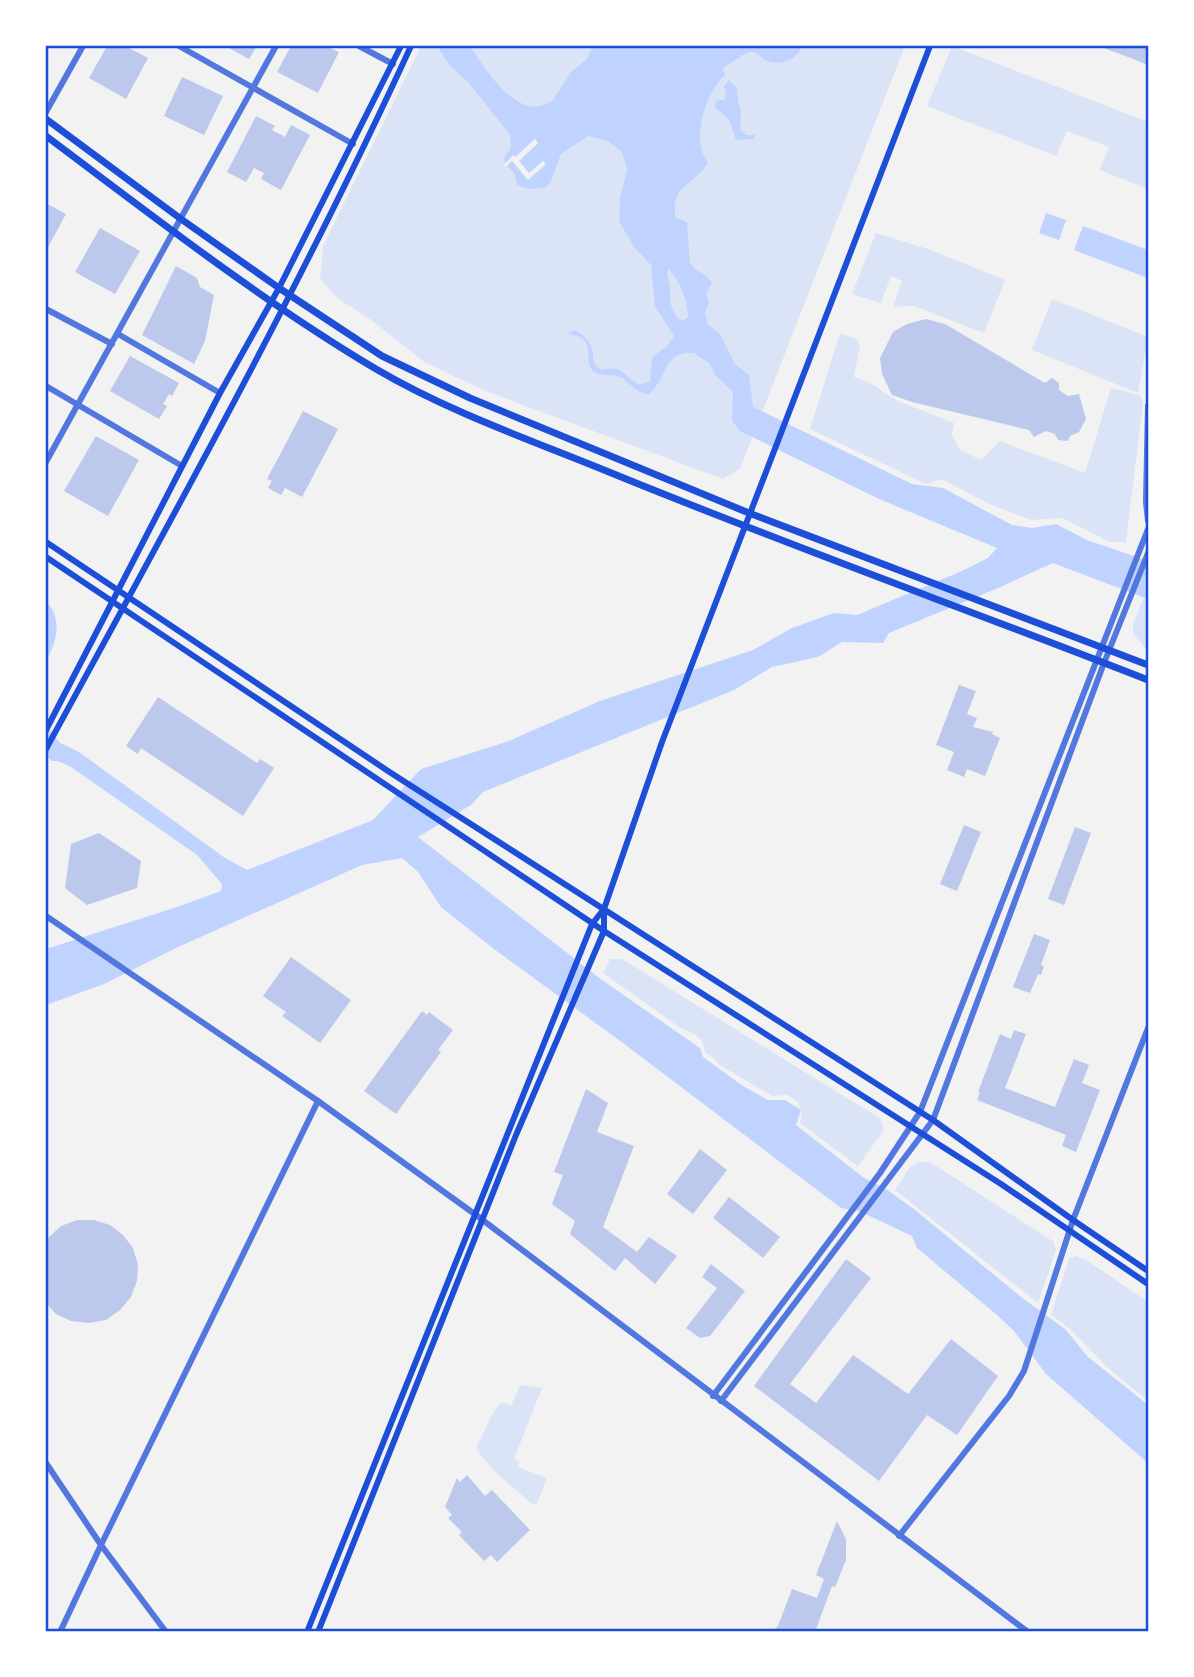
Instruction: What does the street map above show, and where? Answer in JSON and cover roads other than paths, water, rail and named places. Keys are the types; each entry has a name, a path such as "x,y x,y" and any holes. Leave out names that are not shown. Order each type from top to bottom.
{"main road":[{"path":"46,730 220,393 272,302 354,144 401,46"},
{"path":"46,749 282,309 411,46"},
{"path":"307,1632 479,1217 604,932 604,909 662,742 930,46"},
{"path":"46,118 181,219 382,356 470,398 749,513 1149,665"},
{"path":"46,136 282,309 377,369 445,404 743,527 1149,680"},
{"path":"46,542 460,818 933,1120 1149,1271"},
{"path":"46,557 604,932 923,1134 1149,1284"},
{"path":"318,1632 557,1012 592,924 604,909"}],"street":[{"path":"46,112 83,46"},
{"path":"179,46 354,144"},
{"path":"46,462 276,46"},
{"path":"359,46 393,64"},
{"path":"46,309 111,344"},
{"path":"118,334 220,393"},
{"path":"46,386 182,466"},
{"path":"1149,406 1146,490 1149,521"},
{"path":"713,1396 880,1174 920,1112 1145,554 1149,530"},
{"path":"721,1401 933,1120 1100,661"},
{"path":"46,916 318,1101 479,1217 1028,1632"},
{"path":"899,1536 1009,1396 1024,1371 1069,1230 1149,1028"},
{"path":"60,1632 318,1101"},
{"path":"46,1463 100,1545 166,1632"}],"water":[{"path":"437,46 470,46 505,91 528,106 541,106 553,100 571,72 587,59 593,46 802,46 796,55 787,61 771,62 751,52 723,68 725,75 709,98 700,129 701,148 708,163 679,192 676,199 676,218 687,222 690,263 712,283 706,293 709,303 705,312 708,325 720,334 735,364 749,375 753,407 912,484 943,488 1012,525 1032,528 1056,524 1087,540 1148,561 1148,599 1053,563 889,633 883,643 842,642 818,657 772,667 734,690 483,792 471,805 418,837 602,980 700,1048 703,1057 743,1086 768,1100 785,1100 801,1110 796,1125 864,1178 886,1189 915,1210 1021,1297 1065,1329 1088,1357 1148,1405 1148,1463 1046,1374 1014,1331 917,1248 912,1236 859,1211 841,1208 441,907 418,872 402,858 362,865 178,947 104,984 46,1005 46,949 221,891 222,884 197,855 71,767 52,761 46,756 46,725 60,743 79,752 225,858 247,870 373,820 421,769 506,742 600,701 753,650 792,628 834,613 857,615 962,571 988,558 997,548 879,499 740,431 732,421 733,392 715,375 709,363 694,353 676,356 649,394 636,390 620,377 593,371 586,343 582,338 568,333 575,330 586,338 598,368 620,370 641,385 650,381 652,357 666,347 674,336 655,306 651,265 634,247 619,221 620,199 627,169 622,152 608,141 588,136 561,154 551,181 545,188 528,189 517,185 515,175 503,159 511,148 510,135 469,83 451,67","holes":["669,269 686,304 688,317 684,320 678,319 670,301"]},
{"path":"729,80 737,88 741,112 740,130 747,135 755,135 754,139 736,140 729,119 715,107 717,100 724,100 724,86"},
{"path":"1046,213 1066,220 1059,240 1039,233"},
{"path":"1083,226 1148,250 1148,278 1074,250"},
{"path":"46,601 55,615 56,630 46,661"}]}
